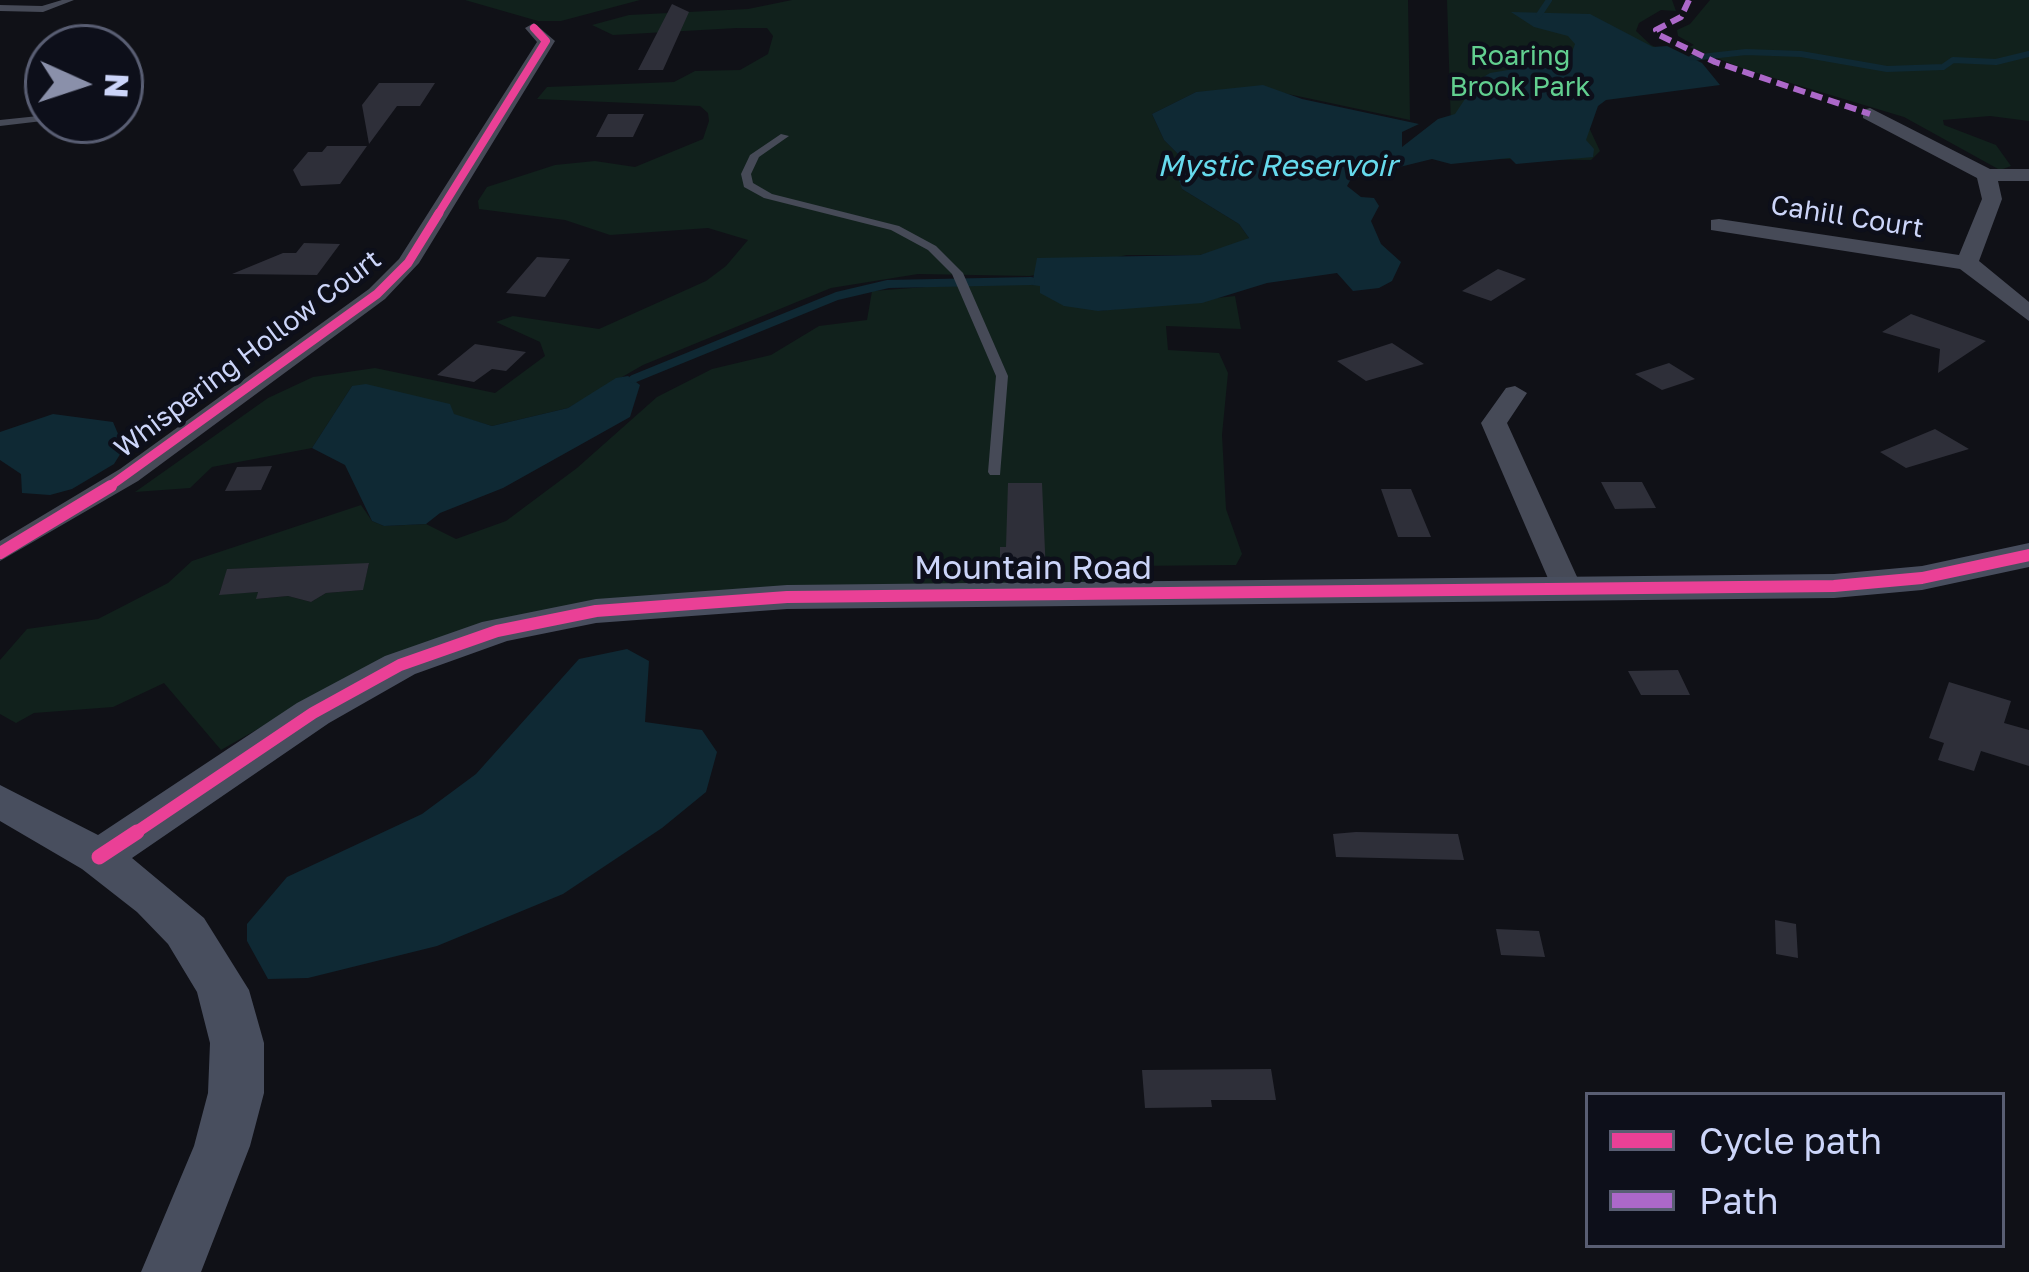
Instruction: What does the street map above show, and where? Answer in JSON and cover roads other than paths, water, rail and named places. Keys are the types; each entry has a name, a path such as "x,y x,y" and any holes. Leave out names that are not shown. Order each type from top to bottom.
{"main road":[{"name":"Mountain Road","path":"99,856 313,713 400,665 497,632 596,610 787,597 1878,583 1976,570 2029,556"},
{"path":"0,800 99,856 186,931 223,990 237,1043 236,1093 222,1146 171,1272"}],"street":[{"name":"Whispering Hollow Court","path":"0,553 128,475 377,294 409,263 546,40 534,28"},
{"path":"1870,114 1986,175 2029,175"},
{"path":"1986,175 1992,199 1966,263 2029,314"},
{"name":"Cahill Court","path":"1718,225 1966,263"},
{"path":"1515,393 1494,423 1568,590"}],"lane":[{"path":"0,8 43,9 70,0"},
{"path":"784,136 755,155 746,174 748,185 768,196 895,228 932,248 959,280 1002,376 995,472"}],"water":[{"name":"Mystic Reservoir","path":"1511,12 1590,14 1653,47 1667,46 1702,63 1720,85 1606,100 1598,106 1586,140 1594,149 1593,157 1516,164 1510,158 1451,164 1432,159 1351,179 1347,186 1361,197 1374,198 1379,206 1371,221 1381,244 1401,262 1392,281 1379,288 1353,291 1337,273 1267,283 1202,303 1098,311 1064,306 1032,285 1037,258 1200,255 1249,238 1239,224 1182,189 1177,174 1185,161 1164,140 1152,114 1196,92 1263,85 1302,99 1419,124 1402,132 1402,147 1438,119 1455,114 1477,81 1490,73 1562,61 1572,52 1575,44 1568,36 1534,27"},
{"path":"628,376 640,385 630,417 503,488 440,513 426,524 384,526 372,521 345,465 312,448 352,386 366,384 450,404 454,414 492,426 568,408 616,378"},
{"path":"53,414 113,422 124,448 114,464 72,489 50,495 22,493 21,474 0,460 0,432"},
{"path":"627,649 649,661 645,722 702,730 717,752 706,792 662,828 563,894 437,946 308,978 268,979 247,941 247,924 287,877 422,814 476,774 579,659"}],"waterway":[{"path":"1539,15 1549,0"},
{"path":"1692,58 1746,52 1801,54 1887,69 1943,67 1953,60 1996,62 2029,54"},
{"path":"633,379 837,296 888,284 1031,281"}],"park label":[{"name":"Roaring Brook Park","path":"1520,72"}]}
